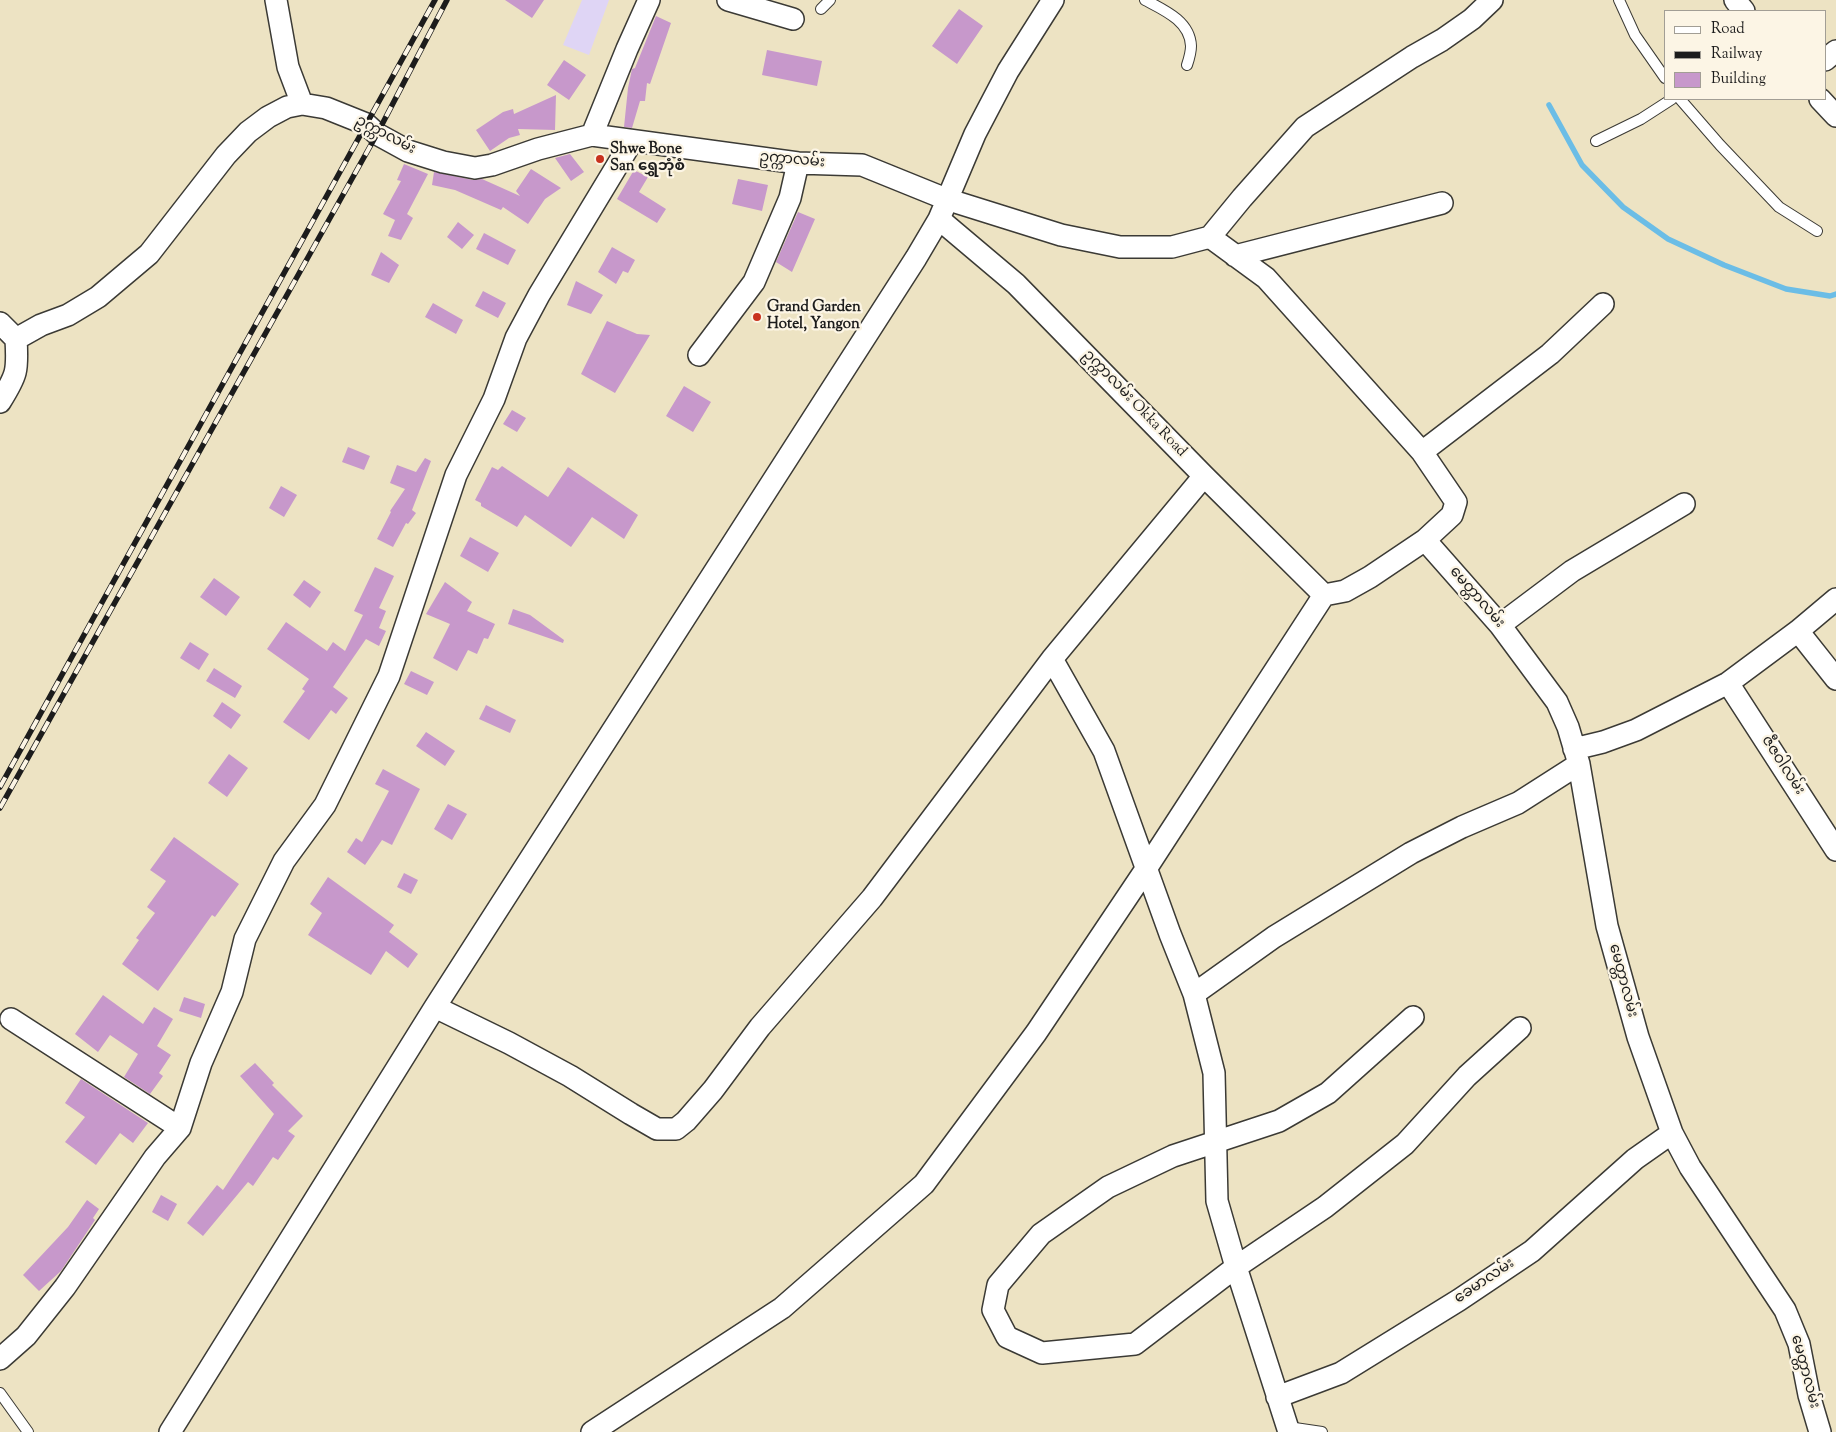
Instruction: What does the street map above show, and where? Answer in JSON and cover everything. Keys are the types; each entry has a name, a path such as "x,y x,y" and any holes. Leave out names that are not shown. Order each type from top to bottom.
{"street":[{"path":"276,0 288,67 302,104"},
{"path":"592,135 648,0"},
{"path":"728,0 793,19"},
{"path":"170,1432 435,1007 916,258 938,219 975,134 1008,71 1053,0"},
{"path":"592,1432 782,1308 924,1184 1036,1032 1146,869 1324,595 1345,591 1370,577 1425,540 1452,515 1456,502 1422,452 1266,278 1210,237 1305,127 1412,57 1442,40 1472,19 1492,0"},
{"path":"1735,0 1743,10"},
{"path":"1826,59 1836,51"},
{"path":"1821,100 1836,116"},
{"name":"ဥက္ကာလမ်း","path":"16,339 41,325 68,315 98,297 149,254 226,155 248,132 268,117 286,107 302,104 326,108 366,124 377,134 408,151 443,162 475,168 492,165 538,149 592,135 798,163 862,165 946,199 1061,235 1120,247 1172,247 1210,237"},
{"path":"0,1359 26,1336 65,1287 155,1157 180,1128 201,1063 232,992 244,939 284,861 325,804 389,676 456,475 494,399 516,338 539,294 632,141"},
{"path":"699,355 754,282 790,198 798,163"},
{"path":"1235,256 1442,203"},
{"name":"ဥက္ကာလမ်း Okka Road","path":"938,219 1016,284 1204,476 1324,595"},
{"path":"1422,452 1550,354 1603,304"},
{"path":"0,323 16,339 18,365 13,381 0,402"},
{"path":"435,1007 561,1071 657,1129 676,1129 686,1121 713,1090 760,1027 872,898 1052,659 1204,476"},
{"path":"1500,626 1572,571 1684,504"},
{"name":"မေတ္တာလမ်း","path":"1425,540 1500,626 1557,702 1568,727 1577,756 1607,926 1638,1037 1672,1133 1690,1167 1785,1310 1799,1344 1809,1395 1820,1432"},
{"path":"1194,994 1274,937 1411,853 1462,827 1518,802 1577,756 1603,742 1636,730 1728,683 1798,631 1836,599"},
{"path":"1798,631 1836,678"},
{"path":"1052,659 1104,752 1194,994 1214,1073 1214,1143 1217,1200 1236,1267 1289,1430"},
{"name":"ဇီဇဝါလမ်း","path":"1728,683 1836,850"},
{"path":"1413,1017 1328,1093 1279,1121 1172,1156 1108,1187 1041,1234 998,1284 993,1310 1007,1337 1042,1353 1135,1344 1236,1267 1325,1208 1404,1144 1467,1076 1520,1028"},
{"path":"11,1019 180,1128"},
{"name":"ခေမာလမ်း","path":"1277,1397 1341,1373 1459,1300 1532,1251 1635,1159 1672,1133"}],"lane":[{"path":"821,9 830,0"},
{"path":"1145,0 1177,19 1188,30 1191,47 1187,65"},
{"path":"1619,0 1636,35 1664,77"},
{"path":"1596,141 1641,119 1670,100"},
{"path":"1681,100 1720,145 1779,207 1817,230"},
{"path":"0,1393 28,1432"},
{"path":"1289,1430 1322,1432"}],"shaded area":[{"path":"582,0 609,0 589,55 563,45"}],"building":[{"path":"505,0 544,0 532,18"},
{"path":"959,9 983,26 957,64 932,46"},
{"path":"656,16 671,23 650,84 647,83 645,101 640,101 632,128 624,127 632,69 635,68"},
{"path":"767,50 822,61 817,86 762,75"},
{"path":"564,60 586,75 569,100 547,85"},
{"path":"556,95 555,130 518,129 520,135 509,138 490,151 476,130 503,112 513,109 514,114"},
{"path":"570,154 584,172 571,181 555,158"},
{"path":"404,164 428,174 407,214 413,218 401,240 388,236 395,220 383,214 401,181 397,180"},
{"path":"531,169 561,188 545,199 528,224 503,207 501,210 455,190 432,185 434,172 473,180 482,179 520,196 516,191"},
{"path":"634,170 648,177 639,192 666,209 657,223 617,199"},
{"path":"738,179 768,185 762,211 732,204"},
{"path":"798,212 815,219 792,272 776,262"},
{"path":"458,222 474,235 462,249 447,237"},
{"path":"484,233 516,250 508,265 476,249"},
{"path":"612,247 635,260 628,273 623,271 616,284 598,272"},
{"path":"381,252 399,265 389,283 371,275"},
{"path":"576,281 603,295 591,314 567,305"},
{"path":"483,291 506,303 498,318 475,306"},
{"path":"433,303 463,320 456,334 425,317"},
{"path":"607,321 637,334 650,335 615,393 581,374"},
{"path":"684,386 711,402 693,432 666,416"},
{"path":"512,410 526,418 517,432 503,424"},
{"path":"348,447 370,456 364,470 342,462"},
{"path":"425,458 431,461 412,510 416,513 408,524 406,523 393,547 377,539 390,511 405,489 390,483 397,465 416,472"},
{"path":"502,466 548,497 568,467 638,515 624,539 592,517 571,547 525,515 517,527 481,506 481,503 475,500 492,467 498,470"},
{"path":"281,486 297,495 284,517 269,508"},
{"path":"470,537 499,553 488,572 460,556"},
{"path":"375,567 394,576 379,608 386,611 379,628 386,631 379,646 366,639 333,687 348,698 336,714 331,710 309,740 283,722 305,691 302,689 309,679 267,649 286,622 327,651 333,642 345,651 363,615 354,611"},
{"path":"214,578 240,597 226,616 200,597"},
{"path":"304,580 321,592 310,608 293,595"},
{"path":"445,582 472,602 467,611 495,624 488,639 484,638 477,654 468,650 457,671 433,658 450,624 426,614"},
{"path":"513,609 530,615 564,640 563,643 508,624"},
{"path":"190,642 209,654 199,670 180,658"},
{"path":"214,668 242,686 235,698 206,681"},
{"path":"411,671 434,682 427,695 404,684"},
{"path":"222,702 241,715 231,729 213,716"},
{"path":"486,705 516,720 510,733 479,719"},
{"path":"426,732 455,751 445,766 416,746"},
{"path":"229,754 248,768 227,797 208,783"},
{"path":"383,769 420,789 392,845 382,840 365,865 347,852 356,838 362,842 389,791 375,784"},
{"path":"448,804 467,814 452,840 434,829"},
{"path":"174,837 239,884 215,917 212,915 158,991 122,964 139,940 136,938 155,913 147,907 166,881 150,870"},
{"path":"404,873 418,880 411,894 397,887"},
{"path":"328,877 394,925 389,932 418,954 408,968 386,951 371,975 308,935 322,913 310,904"},
{"path":"103,995 143,1024 154,1007 173,1019 157,1046 171,1055 159,1073 163,1076 150,1094 124,1077 138,1054 110,1035 98,1052 75,1034"},
{"path":"184,997 205,1004 201,1018 179,1011"},
{"path":"255,1063 274,1083 272,1085 303,1116 288,1131 295,1136 278,1160 273,1157 253,1186 248,1182 203,1236 187,1223 217,1185 223,1190 274,1114 240,1076"},
{"path":"81,1079 148,1123 133,1143 120,1133 96,1165 65,1142 85,1117 65,1103"},
{"path":"161,1195 177,1204 168,1221 152,1212"},
{"path":"87,1200 99,1209 93,1218 95,1220 61,1271 39,1291 23,1275 68,1227"}],"waterway":[{"path":"1549,105 1582,165 1623,207 1668,239 1724,265 1786,289 1830,296 1836,294"}],"railway":[{"path":"0,787 435,0"},
{"path":"0,808 377,134 447,0"}],"place":[{"name":"Shwe Bone San ရွှေဘုံစံ","path":"600,159"},
{"name":"Grand Garden Hotel, Yangon","path":"757,317"}]}
